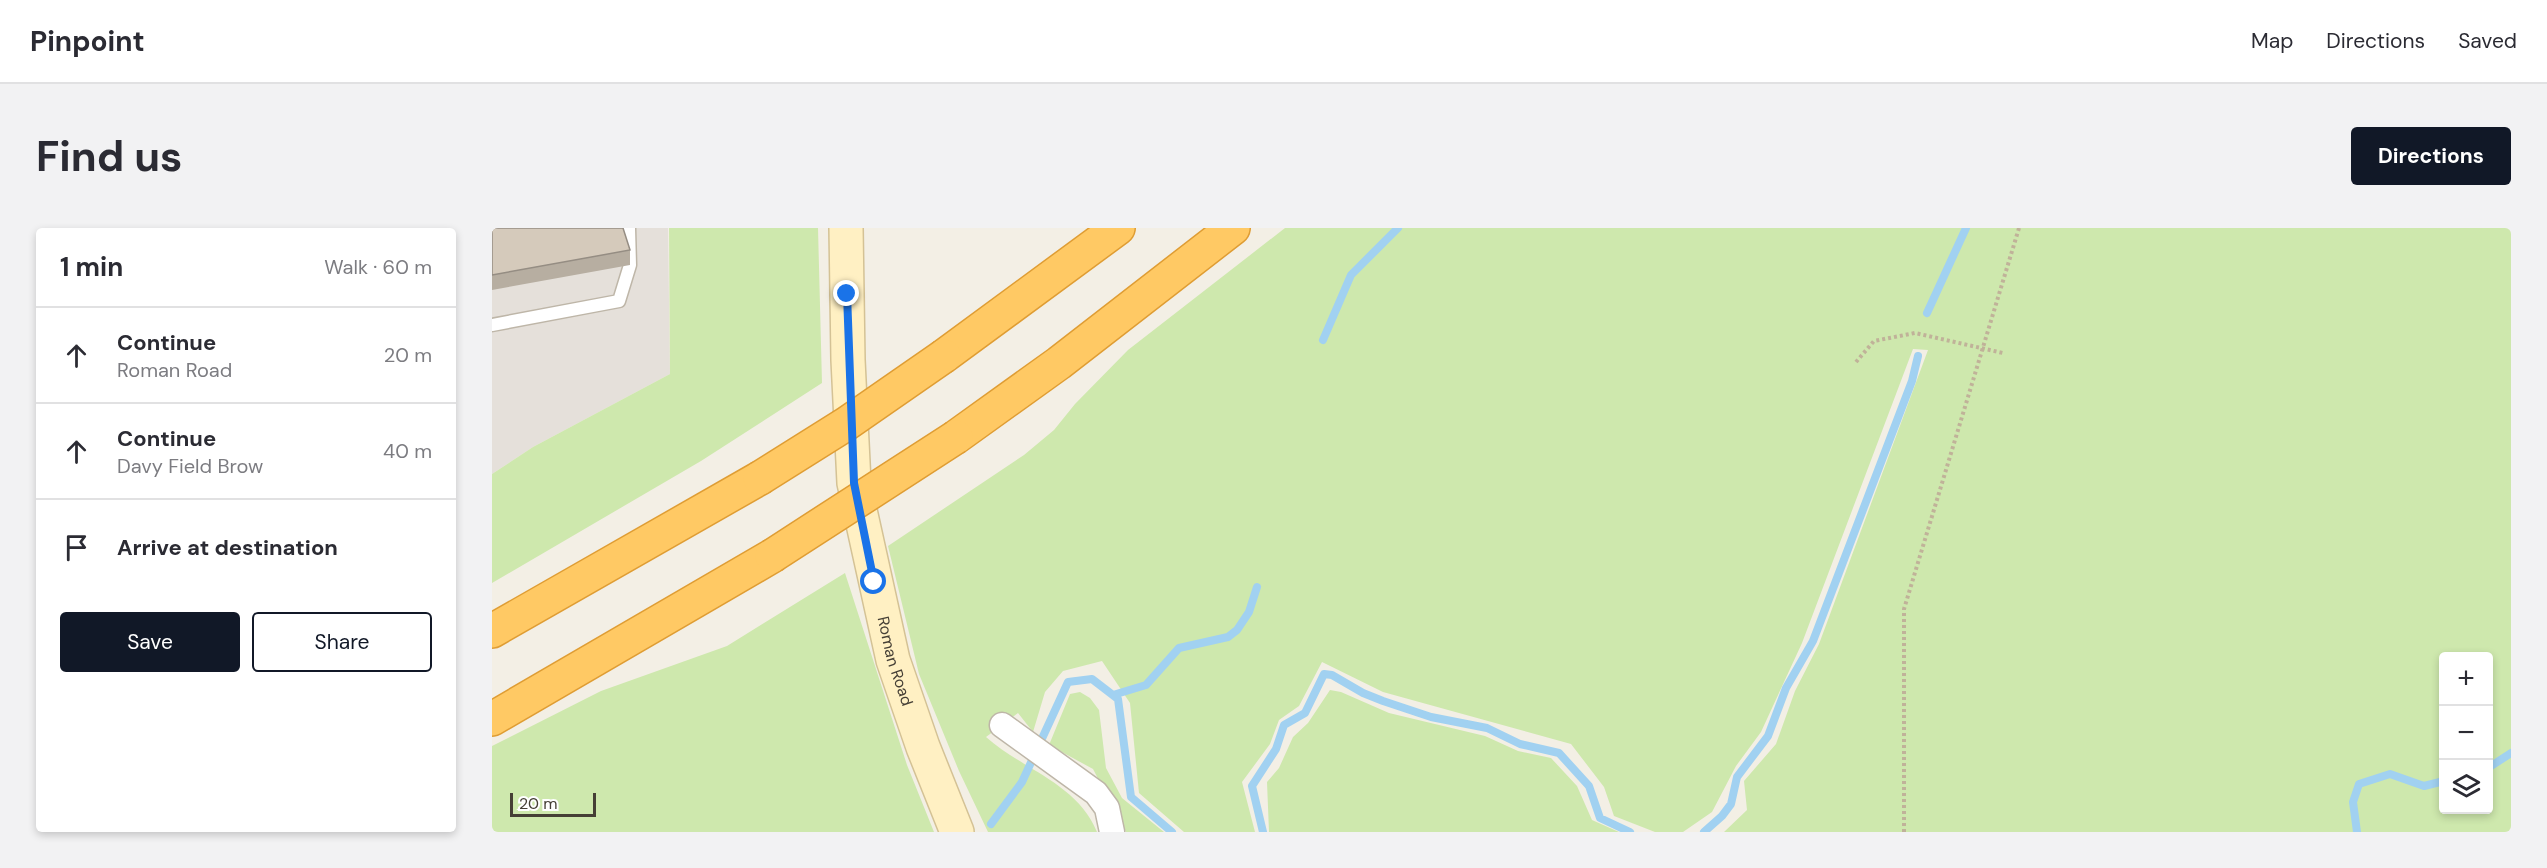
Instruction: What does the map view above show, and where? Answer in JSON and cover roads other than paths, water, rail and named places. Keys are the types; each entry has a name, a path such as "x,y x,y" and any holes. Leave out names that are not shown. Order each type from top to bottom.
{"highway":[{"path":"492,631 760,478 846,424 944,356 1118,228"},
{"path":"492,719 772,556 956,437 1059,363 1233,228"}],"street":[{"name":"Roman Road","path":"846,228 848,360 854,483 892,660 957,832"},
{"path":"1002,725 1096,793 1107,808 1112,832"}],"lane":[{"path":"492,325 619,301 630,265 629,228"}],"waterway":[{"path":"1323,340 1351,275 1398,228"},
{"path":"1927,313 1966,228"},
{"path":"1704,832 1722,816 1731,804 1737,777 1768,736 1786,688 1813,641 1912,381 1918,356"},
{"path":"1113,695 1146,685 1179,648 1228,637 1237,630 1249,612 1257,587"},
{"path":"1263,832 1252,786 1276,749 1284,725 1305,713 1324,674 1332,675 1363,693 1383,701 1431,717 1487,728 1520,744 1559,753 1589,786 1600,818 1630,832"},
{"path":"991,824 1022,782 1068,682 1092,679 1118,699 1131,797 1172,832"},
{"path":"2493,765 2511,753"},
{"path":"2357,832 2353,802 2359,784 2390,774 2424,786 2439,782"}]}
